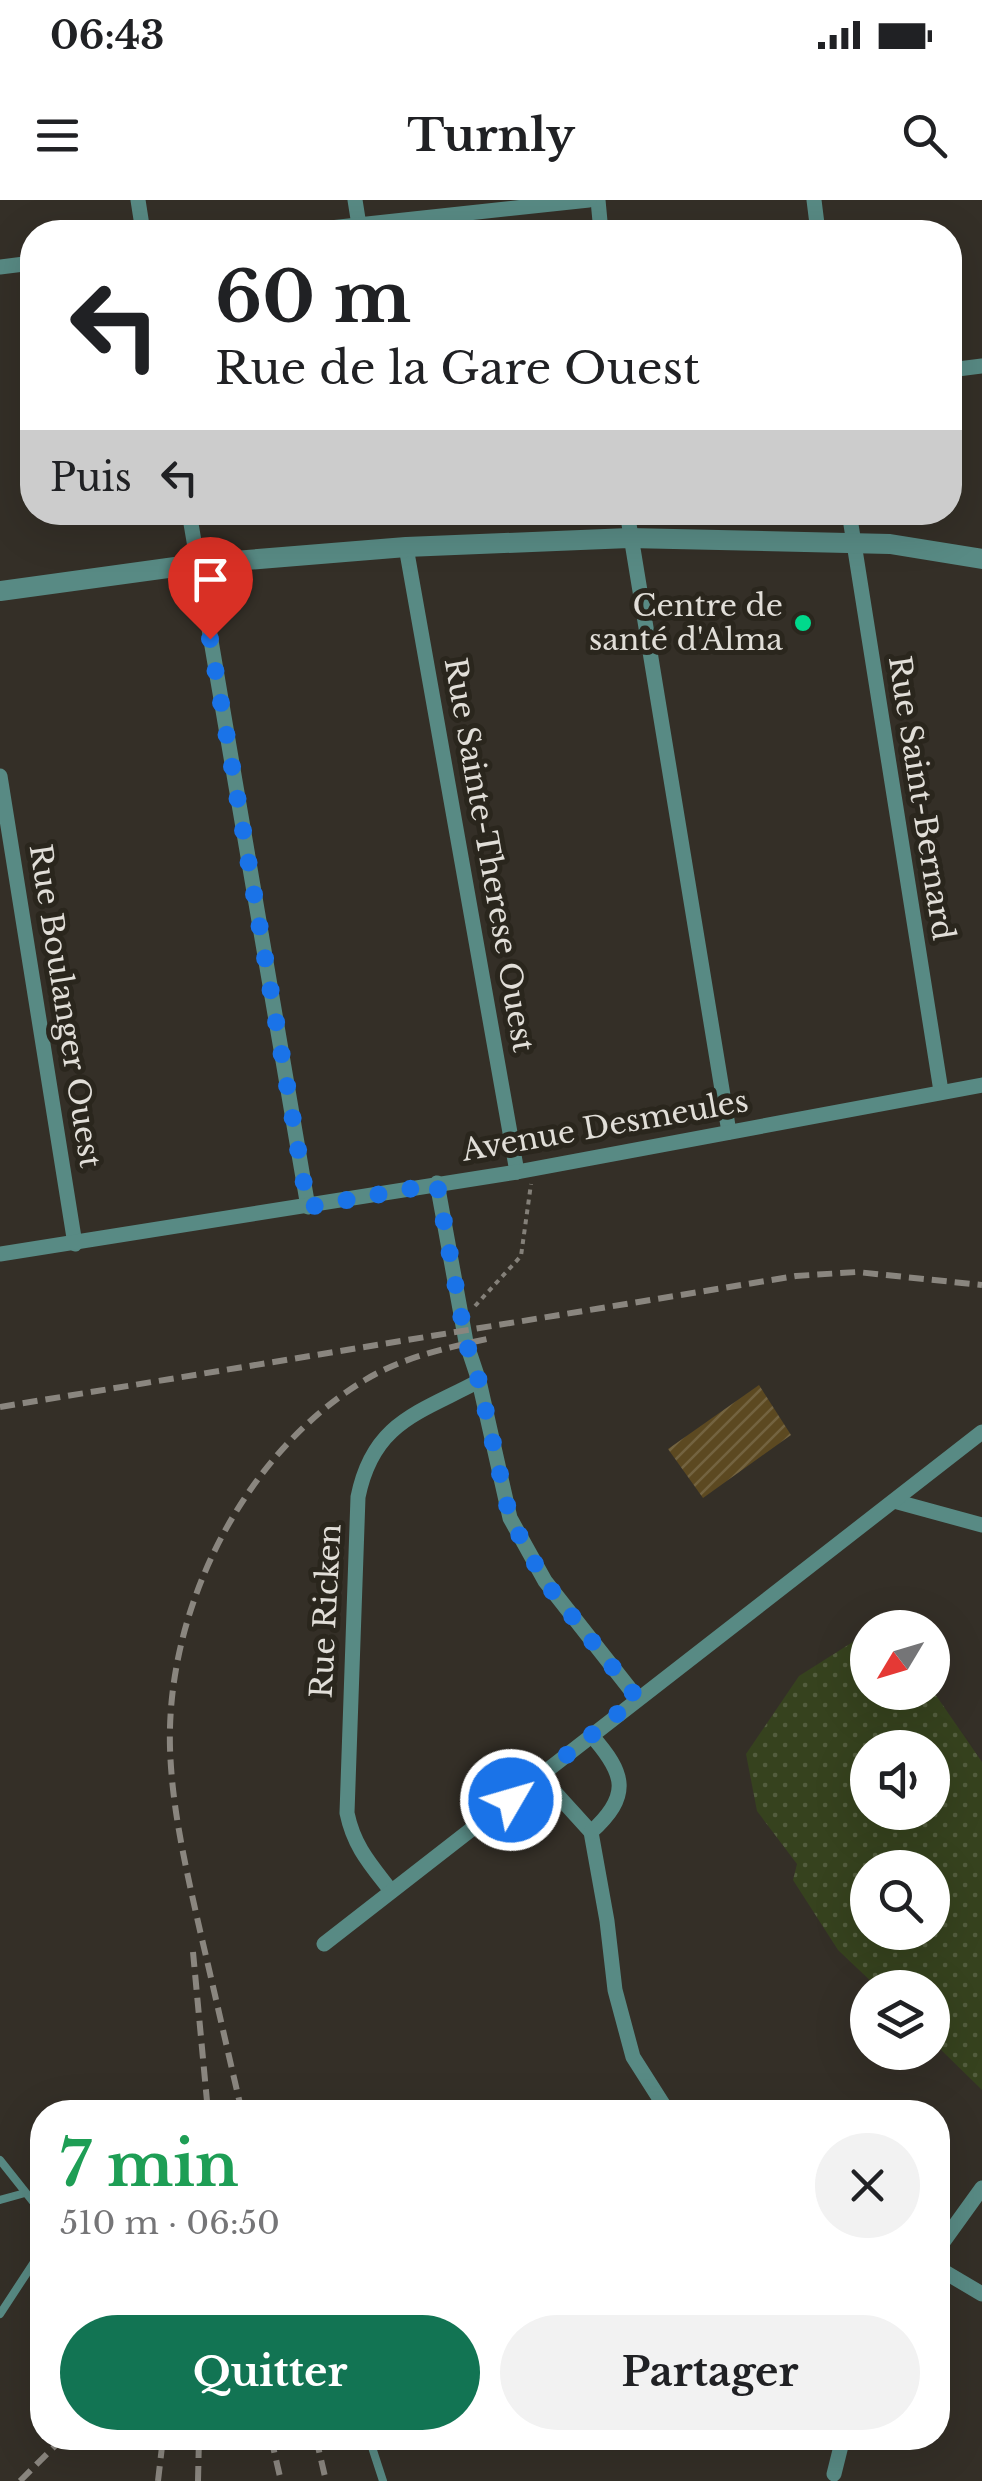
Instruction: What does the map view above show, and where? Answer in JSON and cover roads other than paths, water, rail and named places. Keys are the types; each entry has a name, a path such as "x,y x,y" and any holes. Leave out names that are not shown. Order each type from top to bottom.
{"street":[{"path":"404,220 589,200"},
{"path":"191,525 308,1207"},
{"path":"628,525 729,1132"},
{"name":"Rue Saint-Bernard","path":"850,525 942,1092"},
{"path":"0,591 197,564 406,547 629,538 890,544 982,559"},
{"name":"Rue Sainte-Therese Ouest","path":"406,547 525,1171"},
{"name":"Rue Boulanger Ouest","path":"0,776 76,1244"},
{"name":"Avenue Desmeules","path":"0,1254 525,1171 982,1085"},
{"path":"437,1184 462,1320 510,1518 545,1582 637,1698"},
{"name":"Rue Ricken","path":"392,1892 363,1858 351,1836 347,1814 358,1496 364,1468 379,1442 398,1424 479,1381"},
{"path":"324,1944 982,1432"},
{"path":"894,1501 982,1525"},
{"path":"591,1832 610,1814 621,1793 614,1766 592,1736"},
{"path":"541,1777 591,1832 615,1990 633,2057 660,2100"},
{"path":"950,2232 982,2188"},
{"path":"950,2275 982,2294"},
{"path":"834,2474 840,2450"}],"lane":[{"path":"0,2160 30,2200"},
{"path":"0,2200 24,2193"},
{"path":"0,2314 30,2269"},
{"path":"0,2295 11,2298"},
{"path":"372,2450 383,2481"}],"railway":[{"path":"0,1407 796,1276 857,1272 982,1285"},
{"path":"239,2100 186,1865 171,1772 172,1695 198,1589 249,1492 283,1449 322,1411 365,1380 393,1366 487,1339"},
{"path":"193,1952 207,2100"},
{"path":"20,2481 51,2450"},
{"path":"158,2481 162,2450"},
{"path":"198,2481 199,2450"},
{"path":"274,2450 281,2481"},
{"path":"319,2450 326,2481"}],"place":[{"name":"Centre de santé d'Alma","path":"803,623"}]}
